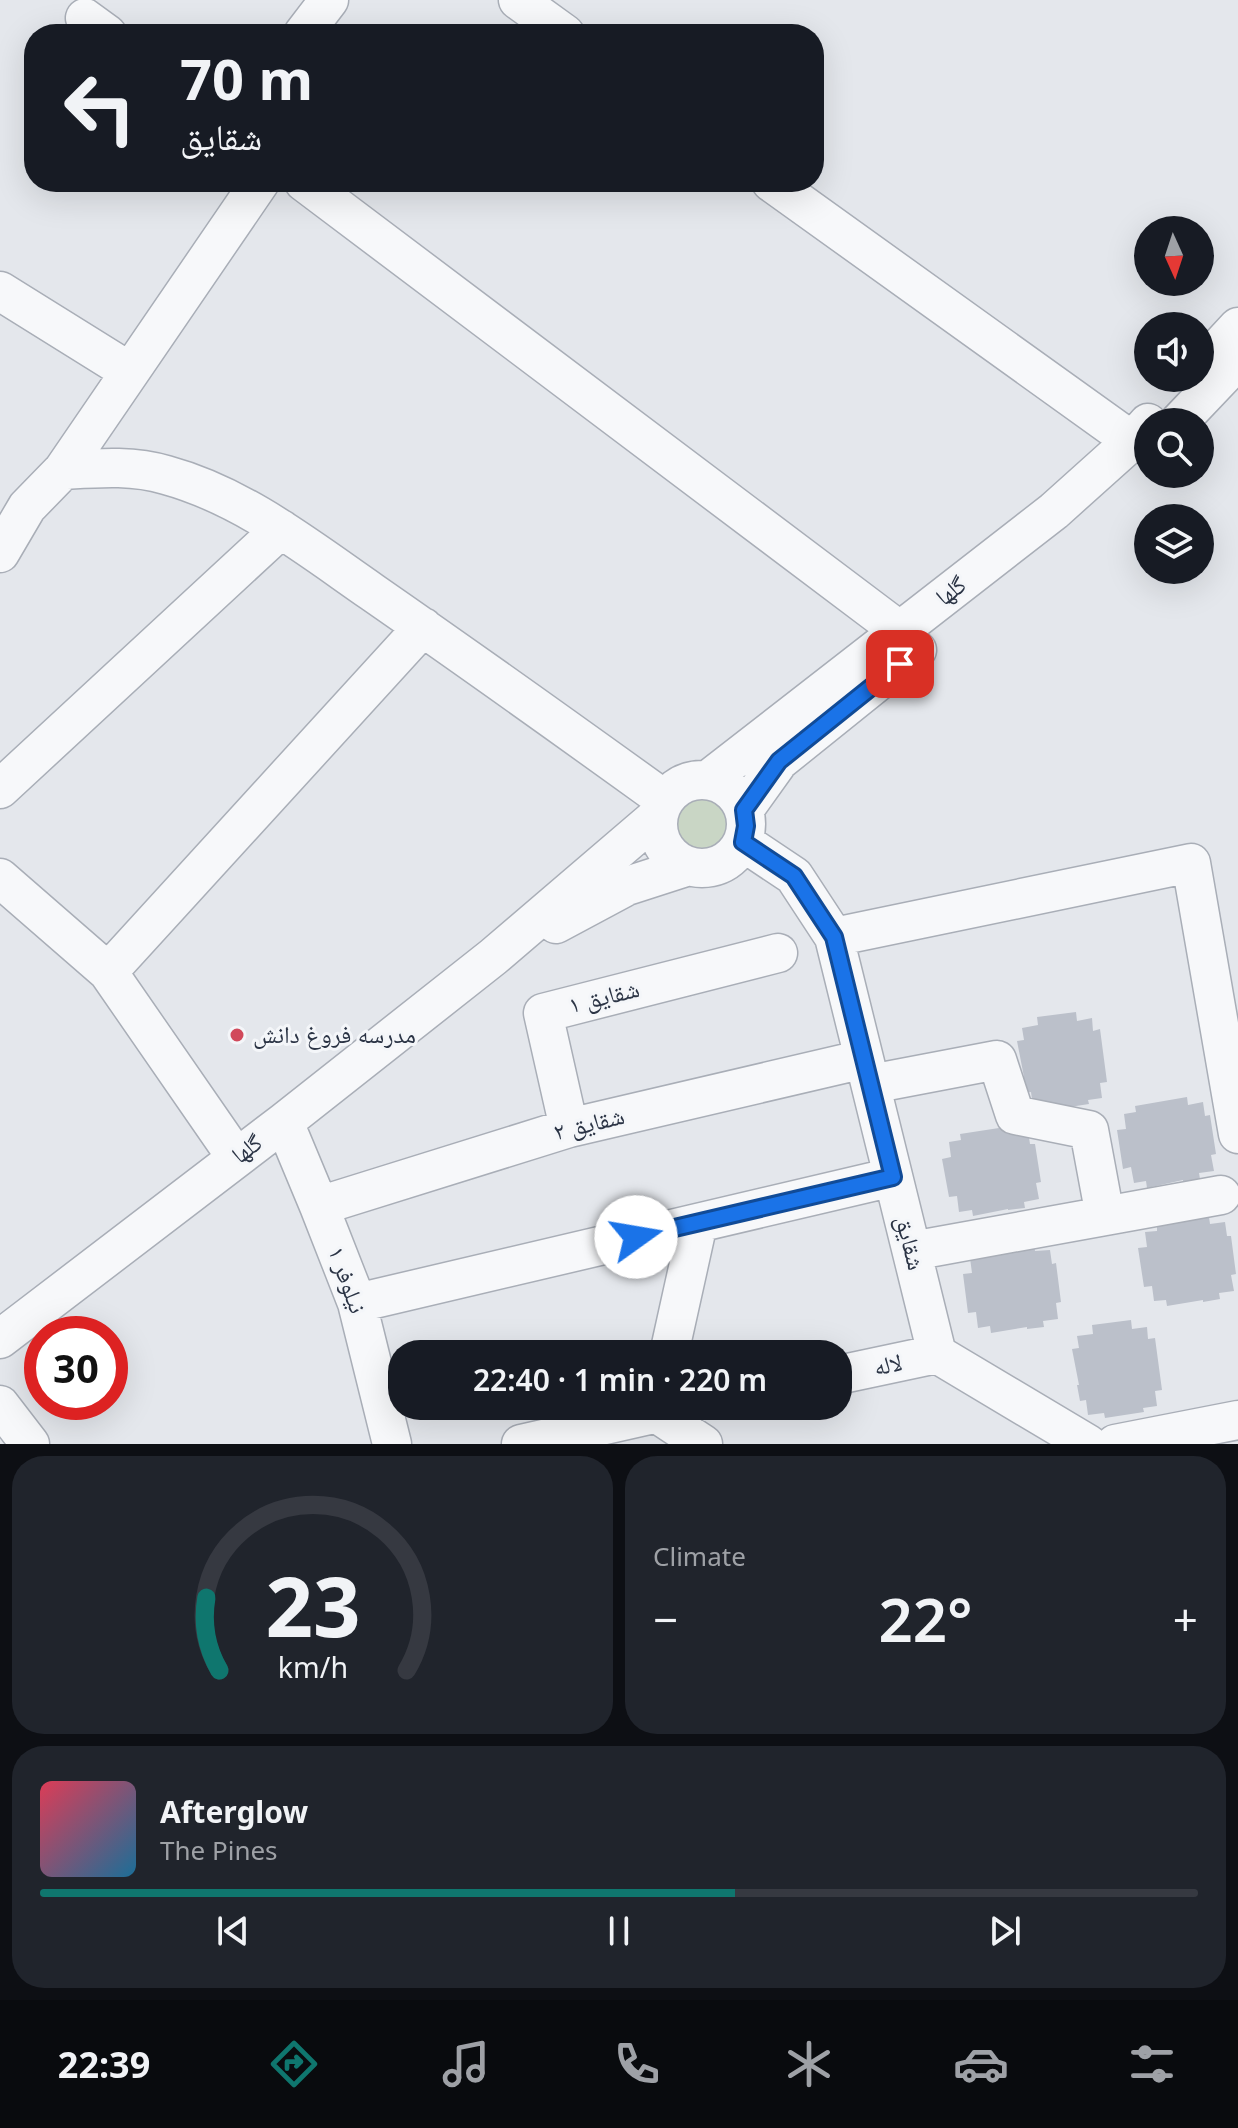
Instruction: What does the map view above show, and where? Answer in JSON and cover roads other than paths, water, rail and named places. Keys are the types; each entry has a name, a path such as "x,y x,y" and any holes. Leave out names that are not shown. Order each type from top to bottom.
{"street":[{"path":"311,24 329,0"},
{"path":"518,0 551,24"},
{"path":"0,553 14,500 63,470 253,192"},
{"path":"317,192 900,631"},
{"path":"786,192 1134,428"},
{"path":"0,291 130,372"},
{"path":"1214,353 1238,327"},
{"path":"1192,408 1238,360"},
{"name":"گلها","path":"1166,408 1179,392"},
{"name":"گلها","path":"708,780 1054,511 1134,443"},
{"name":"گلها","path":"744,826 779,761 1070,527 1134,447"},
{"path":"63,470 116,467 166,474 236,502 281,529 423,627 662,807"},
{"path":"0,789 281,529"},
{"path":"108,972 423,627"},
{"path":"708,780 736,796 744,826 734,855 720,865 705,869 689,866 674,858 664,846 658,831 662,807 677,788 692,781 708,780"},
{"name":"گلها","path":"0,1339 284,1122 493,957 662,807"},
{"name":"شقایق","path":"744,826 794,876 834,937 937,1354"},
{"path":"834,937 1191,863 1238,1134"},
{"name":"گلها","path":"493,957 627,886 689,866"},
{"path":"0,878 108,972 236,1157"},
{"name":"شقایق ۱","path":"569,1128 543,1013 778,953"},
{"name":"شقایق ۲","path":"319,1206 569,1128 868,1072 997,1060 1015,1115 1089,1130 1105,1216"},
{"name":"نیلوفر ۱","path":"284,1122 357,1303 392,1444"},
{"path":"357,1303 893,1177"},
{"path":"912,1251 1221,1195"},
{"path":"672,1340 698,1223"},
{"path":"937,1354 1088,1444"},
{"name":"لاله","path":"852,1372 937,1354"},
{"path":"0,1405 30,1444"},
{"path":"521,1444 619,1420"},
{"path":"680,1420 703,1444"},
{"path":"1115,1444 1238,1420"}],"place":[{"name":"مدرسه فروغ دانش","path":"237,1035"}]}
